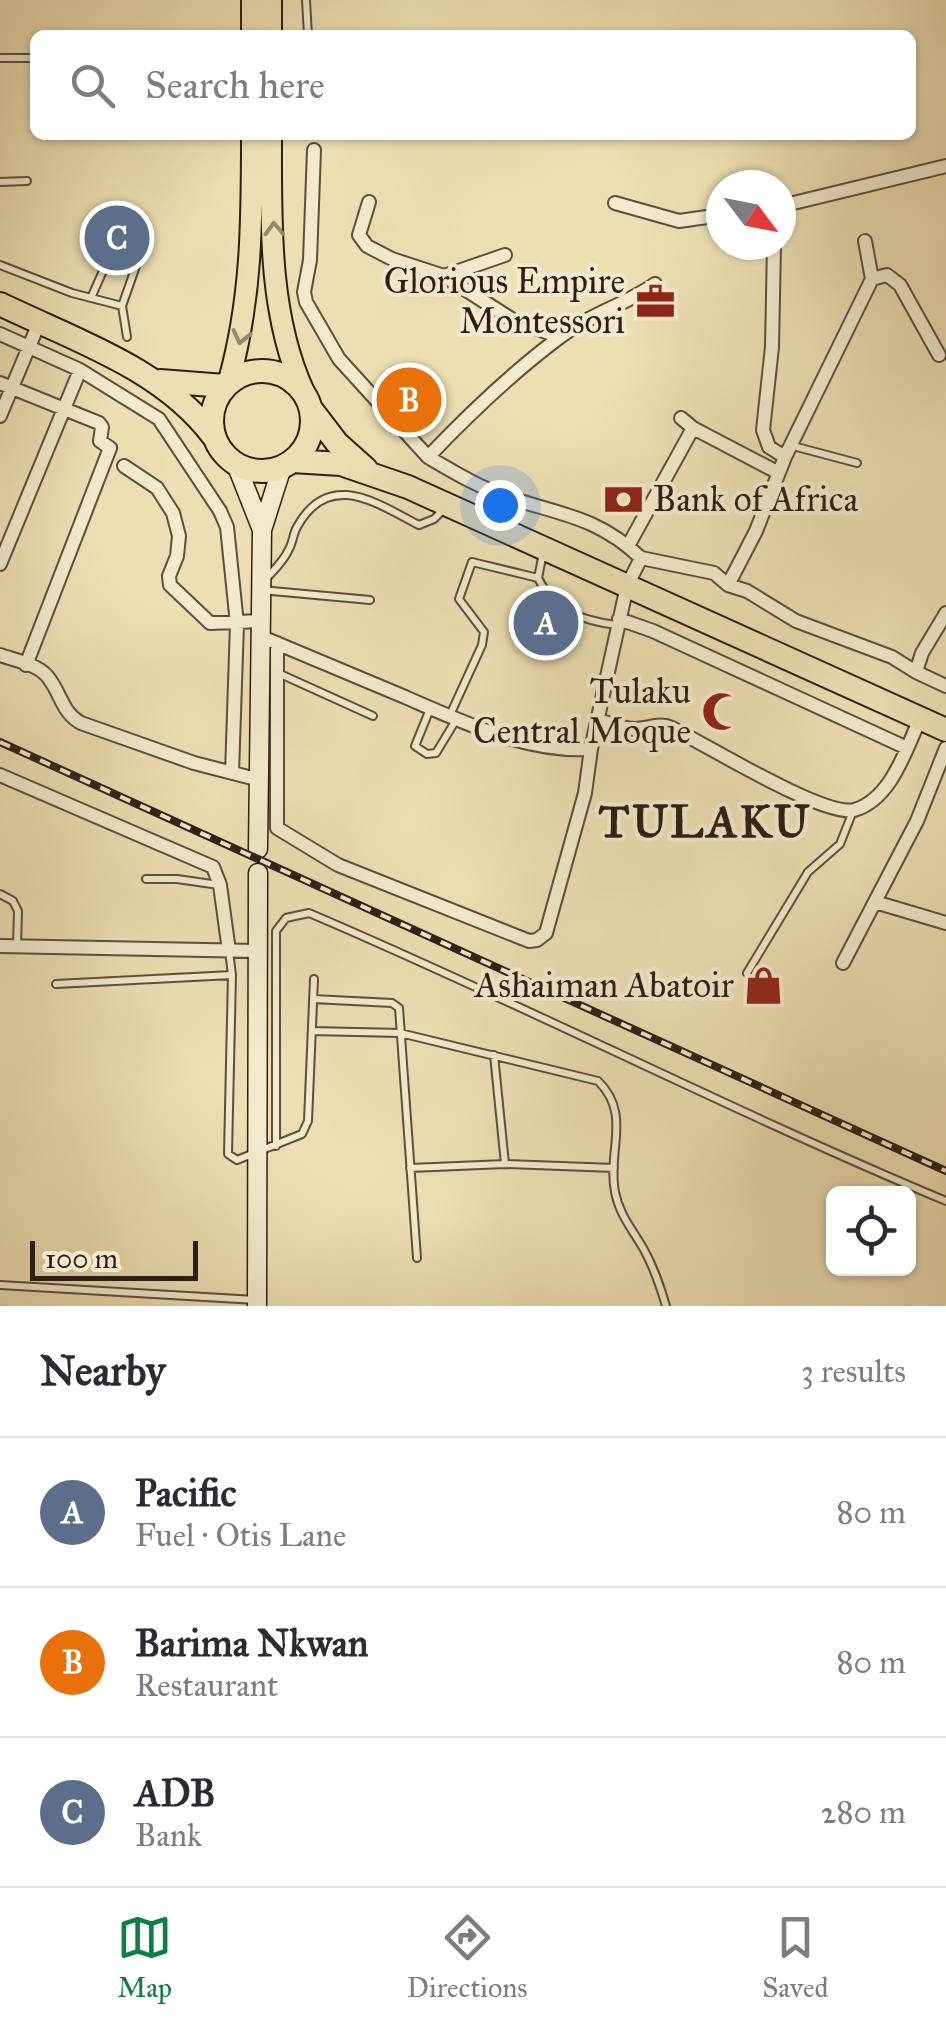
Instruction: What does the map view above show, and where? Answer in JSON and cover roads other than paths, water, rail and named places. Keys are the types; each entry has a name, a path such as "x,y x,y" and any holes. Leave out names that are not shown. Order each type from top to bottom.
{"highway":[{"path":"0,304 157,381 188,407 236,464 259,471 287,464 328,462 368,472 448,504 946,730"},
{"path":"215,439 213,411 227,385 242,374 276,372 292,380 337,443 368,472"},
{"path":"157,381 227,385"},
{"path":"287,464 307,443 312,420 308,401"}],"main road":[{"path":"252,0 252,30"},
{"path":"271,0 271,30"},
{"path":"227,385 247,306 252,140"},
{"path":"271,140 276,282 289,359 308,401"}],"street":[{"path":"314,150 306,302 339,360 428,457 475,484 602,527 641,558 714,574 796,621 892,656 946,686"},
{"path":"796,202 946,166"},
{"path":"370,202 359,235 367,246 392,260 444,276 513,320 560,337"},
{"path":"615,202 679,220 706,217"},
{"path":"728,585 756,531 777,472 872,279 865,241"},
{"path":"444,276 505,256"},
{"path":"774,260 772,347 762,430 770,446 788,451"},
{"path":"872,279 887,275 900,285 939,354"},
{"path":"276,282 304,292"},
{"path":"428,457 463,420 560,337 655,284"},
{"path":"0,416 6,385 39,323"},
{"path":"0,334 80,370 164,424 220,511 227,527 237,624 232,772"},
{"path":"0,564 80,370"},
{"path":"6,385 101,425 100,441 110,450 26,664"},
{"path":"681,418 777,472"},
{"path":"628,546 693,428"},
{"path":"236,464 262,530"},
{"path":"287,464 262,530 261,587 276,673 277,828 338,865 529,941 538,940 546,932 585,793 627,586 641,558"},
{"path":"124,466 158,488 173,513 180,536 170,585 204,620 237,624 267,634 482,730 576,750 591,749"},
{"path":"916,672 922,653 946,613"},
{"path":"619,622 670,639 907,748"},
{"path":"258,849 267,634"},
{"path":"0,655 47,676 63,707 81,724 260,780"},
{"path":"598,720 631,729 668,726 786,789 842,810 854,810 891,779 920,719"},
{"path":"843,962 917,820 946,748"},
{"path":"0,775 213,867 220,885 229,950"},
{"path":"257,1303 268,1148 258,873"},
{"path":"876,902 946,923"},
{"path":"0,946 258,951"}],"lane":[{"path":"306,0 308,30"},
{"path":"0,58 30,58"},
{"path":"0,182 27,182"},
{"path":"0,264 122,306"},
{"path":"92,298 106,264 136,266 122,306 127,337"},
{"path":"788,451 857,463"},
{"path":"261,587 286,556 297,528 314,506 331,495 354,494 419,524 434,519 448,504"},
{"path":"544,547 538,578 556,604 590,622 619,622"},
{"path":"430,708 415,746 427,754 436,753 482,645 484,632 459,598 472,562 538,578"},
{"path":"261,587 370,600"},
{"path":"543,588 532,616 531,630 537,640 558,642 571,614"},
{"path":"276,673 373,716"},
{"path":"747,974 808,872 840,844 854,810"},
{"path":"146,880 178,879 220,885"},
{"path":"0,894 14,900 18,911 17,947"},
{"path":"268,1148 276,931 286,918 309,913 946,1201"},
{"path":"229,950 232,974 228,1154 236,1160 302,1134 308,1121 314,979"},
{"path":"56,984 232,974"},
{"path":"313,999 392,1003 399,1008 417,1258"},
{"path":"312,1031 400,1034 598,1081 611,1094 617,1114 614,1190 622,1216 656,1272 666,1306"},
{"path":"494,1055 505,1164"},
{"path":"410,1168 505,1164 614,1168"},
{"path":"0,1285 257,1303"}],"railway":[{"path":"0,742 946,1171"}],"place":[{"name":"ADB","path":"117,238"},
{"name":"Glorious Empire Montessori","path":"655,301"},
{"name":"Barima Nkwan","path":"409,400"},
{"name":"Bank of Africa","path":"623,499"},
{"name":"Pacific","path":"546,623"},
{"name":"Tulaku Central Moque","path":"721,711"},
{"name":"Ashaiman Abatoir","path":"764,985"}],"district":[{"name":"TULAKU","path":"705,821"}]}
